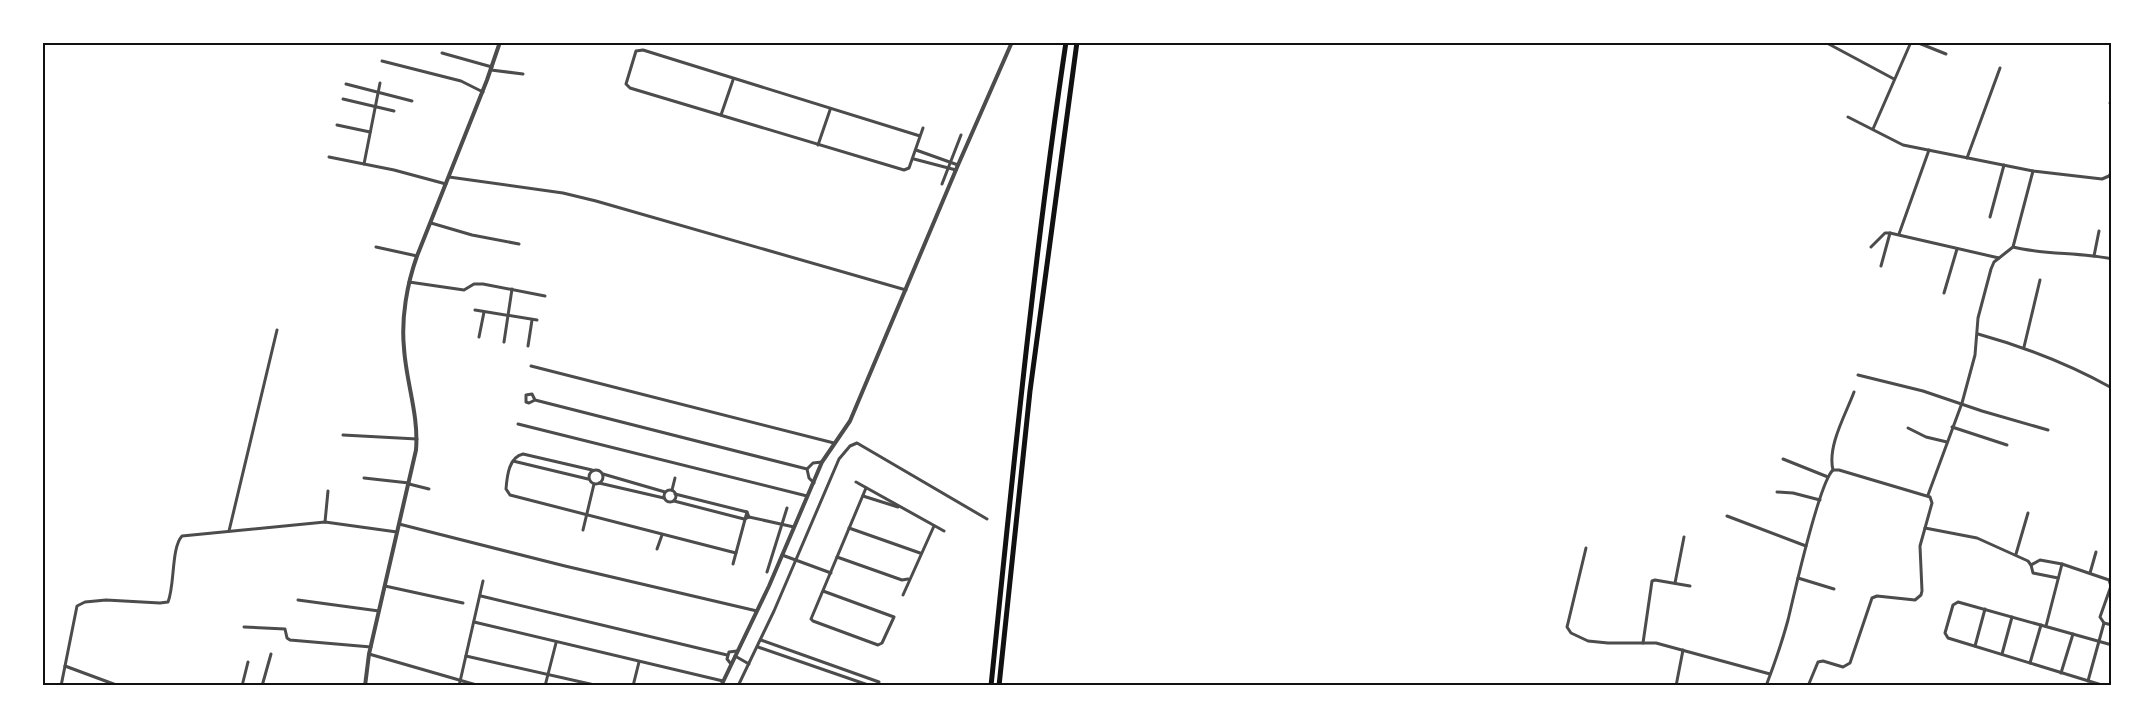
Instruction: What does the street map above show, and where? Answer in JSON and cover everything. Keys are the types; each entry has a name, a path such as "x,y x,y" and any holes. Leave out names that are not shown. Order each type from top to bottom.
{"highway":[{"path":"991,686 1026,350 1066,42"},
{"path":"999,686 1029,392 1077,42"}],"street":[{"path":"366,686 369,654 417,439 404,349 409,282 417,256 483,92 500,42"},
{"path":"738,686 761,640 788,558 794,527 822,462 850,421 1012,42"},
{"path":"1825,42 1894,79"},
{"path":"1838,49 1841,42"},
{"path":"1873,129 1911,42"},
{"path":"1916,42 1946,54"},
{"path":"920,136 733,80 643,50 636,51 626,84 630,88 904,170 909,168 923,128"},
{"path":"442,53 491,68 523,74"},
{"path":"382,61 461,81 483,92"},
{"path":"1967,158 2000,68"},
{"path":"721,115 733,80"},
{"path":"364,164 381,83"},
{"path":"346,84 412,101"},
{"path":"343,99 394,111"},
{"path":"818,145 830,110"},
{"path":"1848,117 1903,145 2033,171 2102,179 2112,172"},
{"path":"337,125 370,132"},
{"path":"942,184 961,135"},
{"path":"916,150 950,162 957,167"},
{"path":"1899,234 1929,150"},
{"path":"329,158 446,184"},
{"path":"913,159 948,168 957,167"},
{"path":"1989,217 2004,165"},
{"path":"1928,495 1962,403 1975,355 1978,318 1992,268 1994,262 2013,247 2033,171"},
{"path":"449,177 563,193 596,201 906,290"},
{"path":"431,223 472,235 519,244"},
{"path":"2094,256 2099,231"},
{"path":"1871,247 1885,233 1890,233 1999,258"},
{"path":"1881,266 1890,233"},
{"path":"376,247 417,256"},
{"path":"2013,247 2032,252 2112,259"},
{"path":"1944,293 1957,248"},
{"path":"2024,347 2040,280"},
{"path":"409,282 464,290 474,284 483,284 544,296"},
{"path":"504,342 512,289"},
{"path":"474,309 535,320 528,346"},
{"path":"478,337 484,312"},
{"path":"229,531 277,330"},
{"path":"1978,334 2024,347 2082,372 2112,388"},
{"path":"531,366 836,443"},
{"path":"1858,375 1923,391 2048,430"},
{"path":"1766,686 1788,621 1820,500 1828,477 1833,470 1831,454 1833,445 1854,392"},
{"path":"535,400 807,469"},
{"path":"518,424 808,497"},
{"path":"1952,427 2007,445"},
{"path":"1908,428 1926,437 1947,442"},
{"path":"343,435 417,439"},
{"path":"474,622 722,684 757,611 788,558 838,459 850,446 857,443 987,519"},
{"path":"736,553 510,495 506,484 511,462 518,455 523,454 597,470 603,474 665,492 674,492 747,512"},
{"path":"1783,459 1828,477"},
{"path":"513,460 588,479 597,484 664,498 667,502 674,501 744,519 749,517 794,527"},
{"path":"807,469 813,463 822,462"},
{"path":"807,469 809,478 814,483"},
{"path":"588,479 588,474 592,470"},
{"path":"1808,686 1818,662 1823,661 1843,667 1850,663 1872,598 1877,596 1911,600 1921,595 1920,546 1932,503 1928,495 1833,470"},
{"path":"583,530 597,484 603,474"},
{"path":"364,478 409,483 429,489"},
{"path":"674,501 675,478"},
{"path":"856,482 882,500"},
{"path":"823,591 893,617 895,619 882,644 878,645 812,620 811,615 866,488"},
{"path":"326,522 328,491"},
{"path":"664,498 665,492"},
{"path":"1777,492 1793,493 1820,500"},
{"path":"863,496 882,500 944,531"},
{"path":"767,572 787,508"},
{"path":"747,512 749,517"},
{"path":"733,564 747,512"},
{"path":"2016,555 2028,513"},
{"path":"1727,516 1807,546"},
{"path":"61,686 76,607 85,602 106,600 167,602 170,597 180,538 189,535 326,522 397,532"},
{"path":"399,524 757,611"},
{"path":"903,595 908,579 934,526"},
{"path":"849,528 920,553"},
{"path":"1925,528 1977,538 2016,555 2031,565 2033,573 2058,578"},
{"path":"657,549 662,535"},
{"path":"1675,583 1684,537"},
{"path":"1586,548 1568,627 1571,633 1588,640 1656,643 1770,674"},
{"path":"2090,573 2097,552"},
{"path":"837,557 902,580 908,579"},
{"path":"788,558 831,573"},
{"path":"2031,565 2040,560 2062,564 2109,580 2110,594 2100,617 2104,623 2112,625"},
{"path":"2046,626 2062,564"},
{"path":"1798,578 1834,589"},
{"path":"459,686 458,680 466,656 483,581"},
{"path":"1643,643 1652,581 1690,585"},
{"path":"385,586 463,603"},
{"path":"481,596 727,655"},
{"path":"298,600 379,611"},
{"path":"2105,686 1946,637 1945,633 1953,605 1958,602 2112,645"},
{"path":"1975,646 1985,609"},
{"path":"2002,654 2012,617"},
{"path":"2088,681 2104,623"},
{"path":"2030,663 2041,625"},
{"path":"244,627 285,628 287,638 290,640 371,647"},
{"path":"2061,673 2073,634"},
{"path":"761,640 879,682"},
{"path":"545,686 556,643"},
{"path":"758,646 870,686"},
{"path":"727,655 733,650 749,664"},
{"path":"1676,686 1683,650"},
{"path":"262,686 271,654"},
{"path":"369,654 480,686"},
{"path":"727,655 726,659 731,664"},
{"path":"466,656 599,686"},
{"path":"242,686 248,662"},
{"path":"633,686 639,662"},
{"path":"65,666 119,686"},
{"path":"863,683 866,677"}]}
